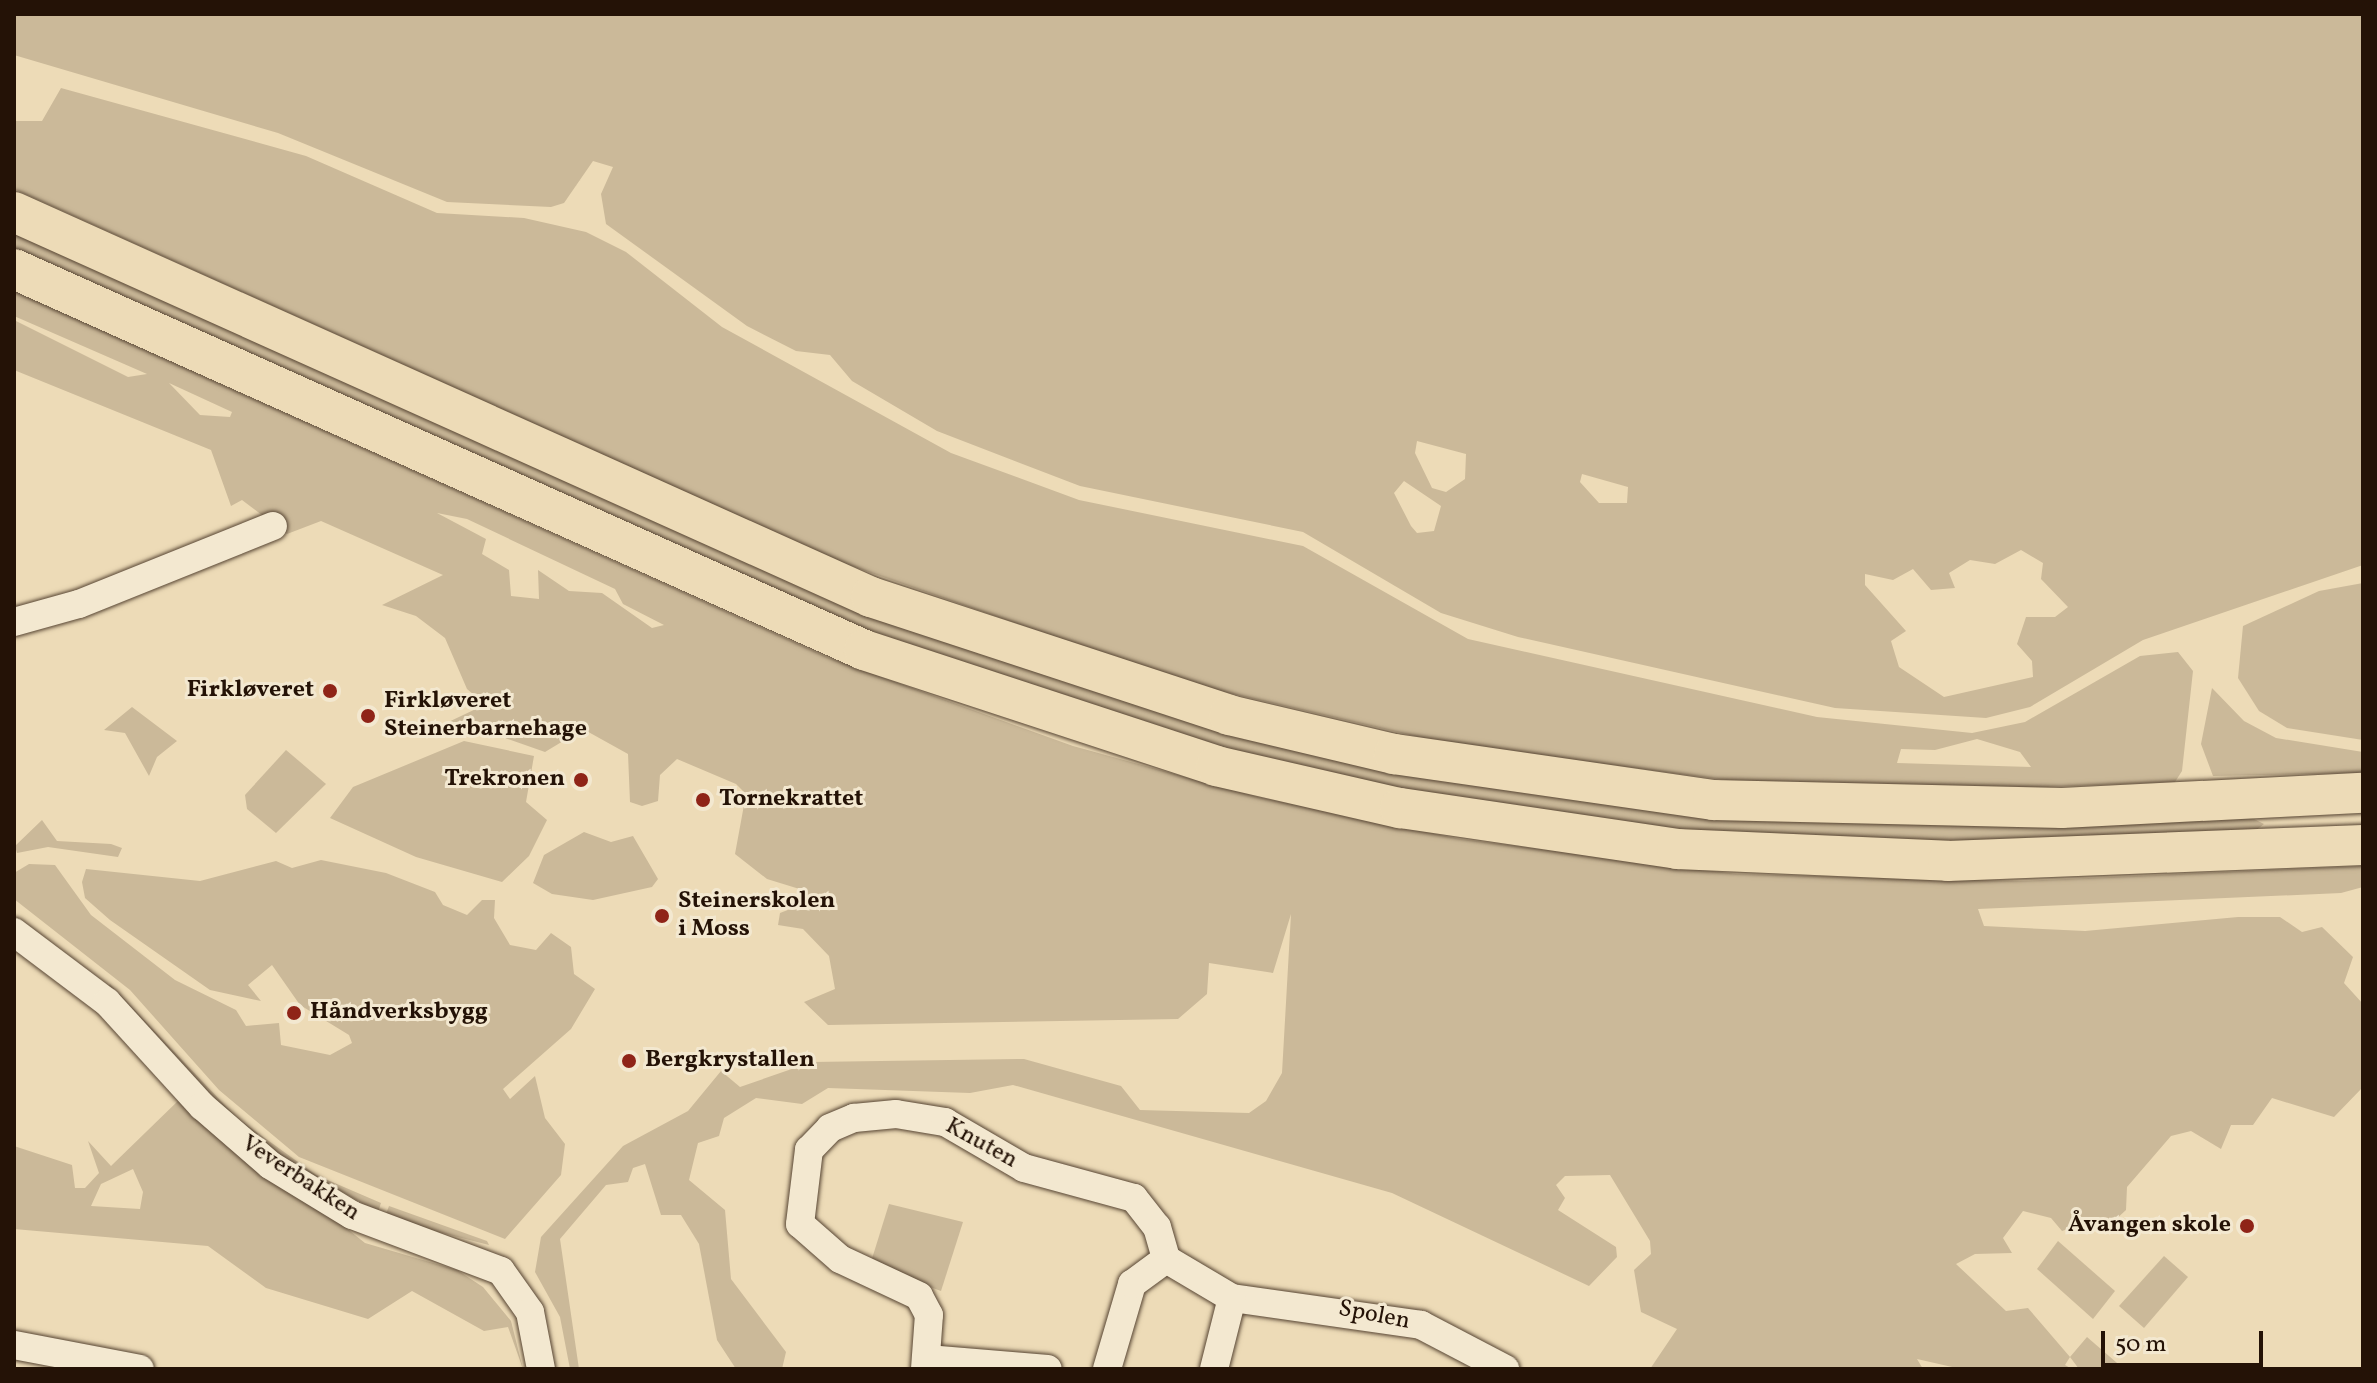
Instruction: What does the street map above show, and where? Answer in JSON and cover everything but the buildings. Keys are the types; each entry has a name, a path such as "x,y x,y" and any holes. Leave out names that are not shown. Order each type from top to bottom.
{"highway":[{"path":"14,212 871,597 1229,715 1394,754 1713,800 2062,808 2363,793"},
{"path":"14,269 864,650 1216,766 1400,808 1677,849 1948,861 2363,845"}],"street":[{"path":"14,622 273,526"},
{"name":"Veverbakken","path":"14,932 107,1002 202,1106 270,1165 352,1215 501,1271 530,1312 541,1369"},
{"name":"Knuten","path":"1048,1369 926,1364 929,1315 919,1296 822,1248 800,1224 809,1150 839,1123 880,1114 945,1122 1024,1168 1127,1194 1157,1227 1166,1259"},
{"path":"1107,1369 1132,1284 1166,1259 1232,1298 1214,1369"},
{"name":"Spolen","path":"1232,1298 1421,1325 1505,1369"},
{"path":"14,1345 140,1369"}],"shaded area":[{"path":"14,14 2363,14 2363,565 2143,640 2030,707 1986,718 1835,708 1518,637 1441,613 1303,532 1080,486 937,431 852,381 830,355 796,351 747,326 606,224 601,194 613,167 593,161 564,203 551,207 447,202 278,133 14,55","holes":["1417,441 1466,454 1465,479 1446,492 1432,488 1415,453","1582,474 1628,487 1627,503 1599,503 1580,482","1404,481 1441,506 1434,531 1417,533 1394,493","2021,550 2043,563 2041,579 2068,607 2055,617 2026,617 2017,644 2032,661 2033,677 1944,697 1899,667 1891,641 1906,631 1865,585 1865,574 1893,580 1913,569 1931,590 1955,588 1949,573 1970,560 1995,564"]},
{"path":"61,88 306,156 437,213 524,218 586,232 626,252 722,327 951,453 1079,500 1303,546 1468,639 1817,717 1972,733 2025,722 2140,656 2178,652 2193,671 2182,771 2175,782 1989,789 1734,781 1449,744 1190,684 843,563 14,189 14,121 42,121","holes":["1977,739 2020,752 2031,767 1897,763 1901,749 1935,750"]},
{"path":"14,228 977,653 1166,713 1347,759 2246,815 2264,824 2255,831 2050,846 1648,832 1260,763 944,666 14,254"},
{"path":"14,291 829,658 1073,746 1258,797 1460,839 1737,874 2020,881 2363,866 2363,887 2341,893 1978,909 1984,926 2085,931 2238,917 2280,917 2302,932 2322,927 2353,957 2344,983 2363,1004 2363,1087 2334,1117 2272,1098 2253,1125 2231,1125 2221,1149 2191,1131 2171,1136 2127,1187 2126,1210 2101,1233 2080,1225 2062,1231 2051,1218 2023,1211 2003,1238 2012,1253 1975,1254 1956,1264 2006,1311 2028,1308 2070,1357 2065,1365 2072,1369 1961,1369 1917,1359 1923,1369 1650,1369 1677,1329 1641,1312 1634,1270 1651,1254 1650,1241 1610,1175 1565,1176 1556,1185 1565,1198 1558,1210 1616,1247 1617,1257 1589,1286 1392,1193 1013,1085 970,1093 828,1088 802,1104 756,1098 724,1118 719,1136 698,1143 689,1180 725,1210 731,1279 786,1352 782,1369 736,1369 717,1340 699,1244 681,1215 661,1215 645,1164 633,1168 628,1182 606,1185 560,1239 579,1369 570,1369 560,1317 535,1272 541,1237 623,1146 688,1111 721,1071 740,1087 812,1062 1024,1059 1121,1086 1140,1110 1249,1113 1266,1101 1282,1073 1291,914 1273,973 1209,963 1207,994 1178,1019 828,1025 804,1002 835,989 829,956 803,929 778,925 780,913 803,904 806,891 767,879 735,854 746,794 736,784 677,759 660,775 658,801 642,806 630,802 628,754 583,729 545,752 468,725 444,735 440,726 480,707 480,700 467,689 445,638 416,616 382,605 443,575 321,521 287,534 242,500 231,506 211,450 14,370 14,320 128,377 147,374 14,316","holes":["169,383 232,412 230,417 200,415","437,513 467,519 615,589 623,604 664,625 652,628 602,593 569,591 538,570 539,599 511,596 509,570 482,554 486,539"]},
{"path":"2363,583 2363,740 2287,728 2259,711 2238,678 2243,626 2319,591"},
{"path":"2212,688 2244,721 2276,738 2363,752 2363,773 2213,776 2201,744"},
{"path":"132,707 177,741 157,757 149,776 125,733 104,730"},
{"path":"464,741 534,756 526,802 547,820 529,856 502,882 416,857 330,818 353,787"},
{"path":"286,750 326,784 276,833 247,809 245,795"},
{"path":"42,820 57,841 111,844 122,848 118,857 48,847 17,853 15,846"},
{"path":"584,832 611,842 633,836 658,879 652,887 593,900 552,894 533,883 544,855"},
{"path":"321,860 386,873 435,892 443,905 467,915 482,900 495,900 494,918 510,945 536,950 551,933 571,947 574,974 595,989 571,1029 503,1089 510,1099 535,1076 545,1118 565,1144 561,1175 505,1239 299,1157 219,1090 130,990 14,899 14,873 29,864 55,865 91,915 175,980 236,1010 246,1026 279,1023 281,1045 330,1055 352,1043 349,1035 300,1005 272,965 248,985 261,1001 210,990 110,920 85,898 82,882 86,869 200,881 276,861 292,868"},
{"path":"110,984 237,1118 316,1175 381,1203 378,1212 253,1142 106,989"},
{"path":"182,1097 365,1243 457,1270 483,1287 511,1321 523,1369 508,1327 484,1331 412,1291 368,1319 266,1288 208,1246 14,1229 14,1146 72,1165 75,1188 85,1188 99,1173 88,1141 111,1166","holes":["133,1169 143,1192 140,1209 91,1206 101,1184"]},
{"path":"889,1204 963,1222 941,1291 870,1265"},
{"path":"389,1206 487,1241 489,1245 411,1225 386,1214"},
{"path":"2058,1241 2115,1291 2093,1319 2037,1269"},
{"path":"2164,1256 2188,1277 2144,1328 2119,1306"},
{"path":"2087,1337 2124,1369 2079,1369 2070,1357"}],"place":[{"name":"Firkløveret","path":"330,691"},
{"name":"Firkløveret Steinerbarnehage","path":"368,716"},
{"name":"Trekronen","path":"581,780"},
{"name":"Tornekrattet","path":"703,800"},
{"name":"Steinerskolen i Moss","path":"662,916"},
{"name":"Håndverksbygg","path":"294,1013"},
{"name":"Bergkrystallen","path":"629,1061"},
{"name":"Åvangen skole","path":"2247,1226"}]}
